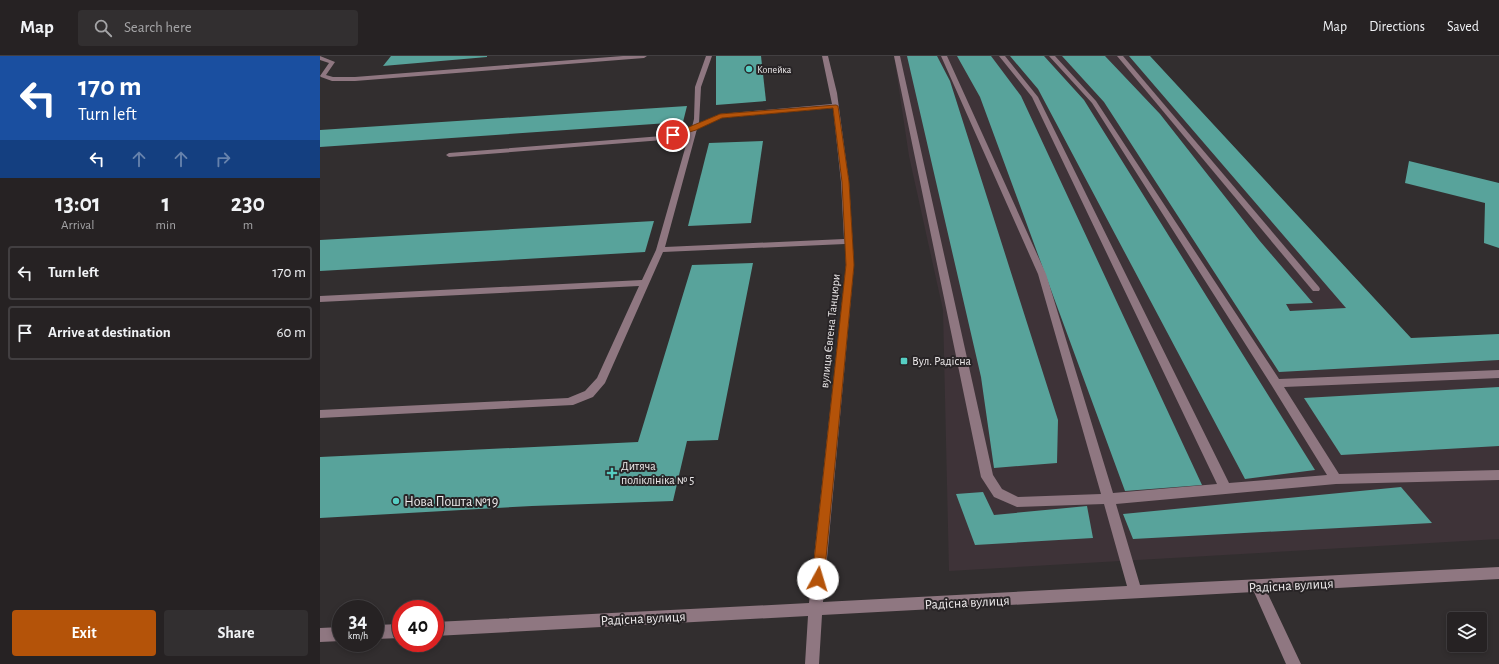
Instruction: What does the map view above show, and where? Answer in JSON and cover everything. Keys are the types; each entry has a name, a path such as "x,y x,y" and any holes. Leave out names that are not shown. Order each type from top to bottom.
{"street":[{"path":"320,58 328,59 332,62 322,76 332,79 355,79 644,56"},
{"path":"320,414 570,402 589,394 601,380 643,283 660,250 697,119 698,87 709,56"},
{"name":"вулиця Євгена Танцюри","path":"812,664 815,610 850,265 846,182 836,106 825,56"},
{"path":"897,56 987,476 998,493 1017,502 1108,499 1336,479 1499,475"},
{"path":"944,56 1042,274 1136,593"},
{"path":"1002,56 1035,97 1225,488"},
{"path":"1052,56 1094,102 1276,383 1336,479"},
{"path":"1120,56 1316,289"},
{"path":"449,155 663,138 694,128 720,116 836,106"},
{"path":"660,250 849,241"},
{"path":"320,299 643,283"},
{"path":"1276,383 1499,374"},
{"name":"Радісна вулиця","path":"444,629 1258,587 1499,573"},
{"path":"1258,587 1294,664"},
{"path":"320,635 332,634"}],"shaded area":[{"path":"894,56 1150,56 1411,338 1499,334 1499,539 949,571 943,310 909,156"}],"building":[{"path":"391,56 487,56 487,57 383,66"},
{"path":"716,56 761,56 766,101 716,105"},
{"path":"907,56 937,56 950,81 1058,420 1057,463 994,468 981,377"},
{"path":"957,56 991,56 1021,96 1202,485 1125,491 980,97"},
{"path":"1010,56 1044,56 1084,100 1315,470 1245,479 1038,89"},
{"path":"1062,56 1105,56 1160,114 1259,240 1313,303 1286,304 1290,311 1346,308 1129,56 1150,56 1411,338 1499,334 1499,360 1279,372 1104,102"},
{"path":"687,106 683,122 320,147 320,130"},
{"path":"763,141 751,223 688,226 709,143"},
{"path":"1409,161 1499,183 1499,248 1484,243 1485,203 1405,183"},
{"path":"654,221 645,252 320,271 320,240"},
{"path":"753,263 718,440 687,441 673,501 532,506 320,518 320,457 638,442 692,265"},
{"path":"1499,387 1499,446 1341,455 1304,398"},
{"path":"1401,487 1432,523 1133,539 1123,514"},
{"path":"983,492 994,515 1087,506 1093,538 975,545 956,494"}],"place":[{"name":"Копейка","path":"749,69"},
{"name":"Вул. Радісна","path":"904,361"},
{"name":"Дитяча поліклініка № 5","path":"612,473"},
{"name":"Нова Пошта №19","path":"396,501"}],"route":[{"path":"673,135 694,128 720,116 836,106 846,182 850,265 818,579"}]}
